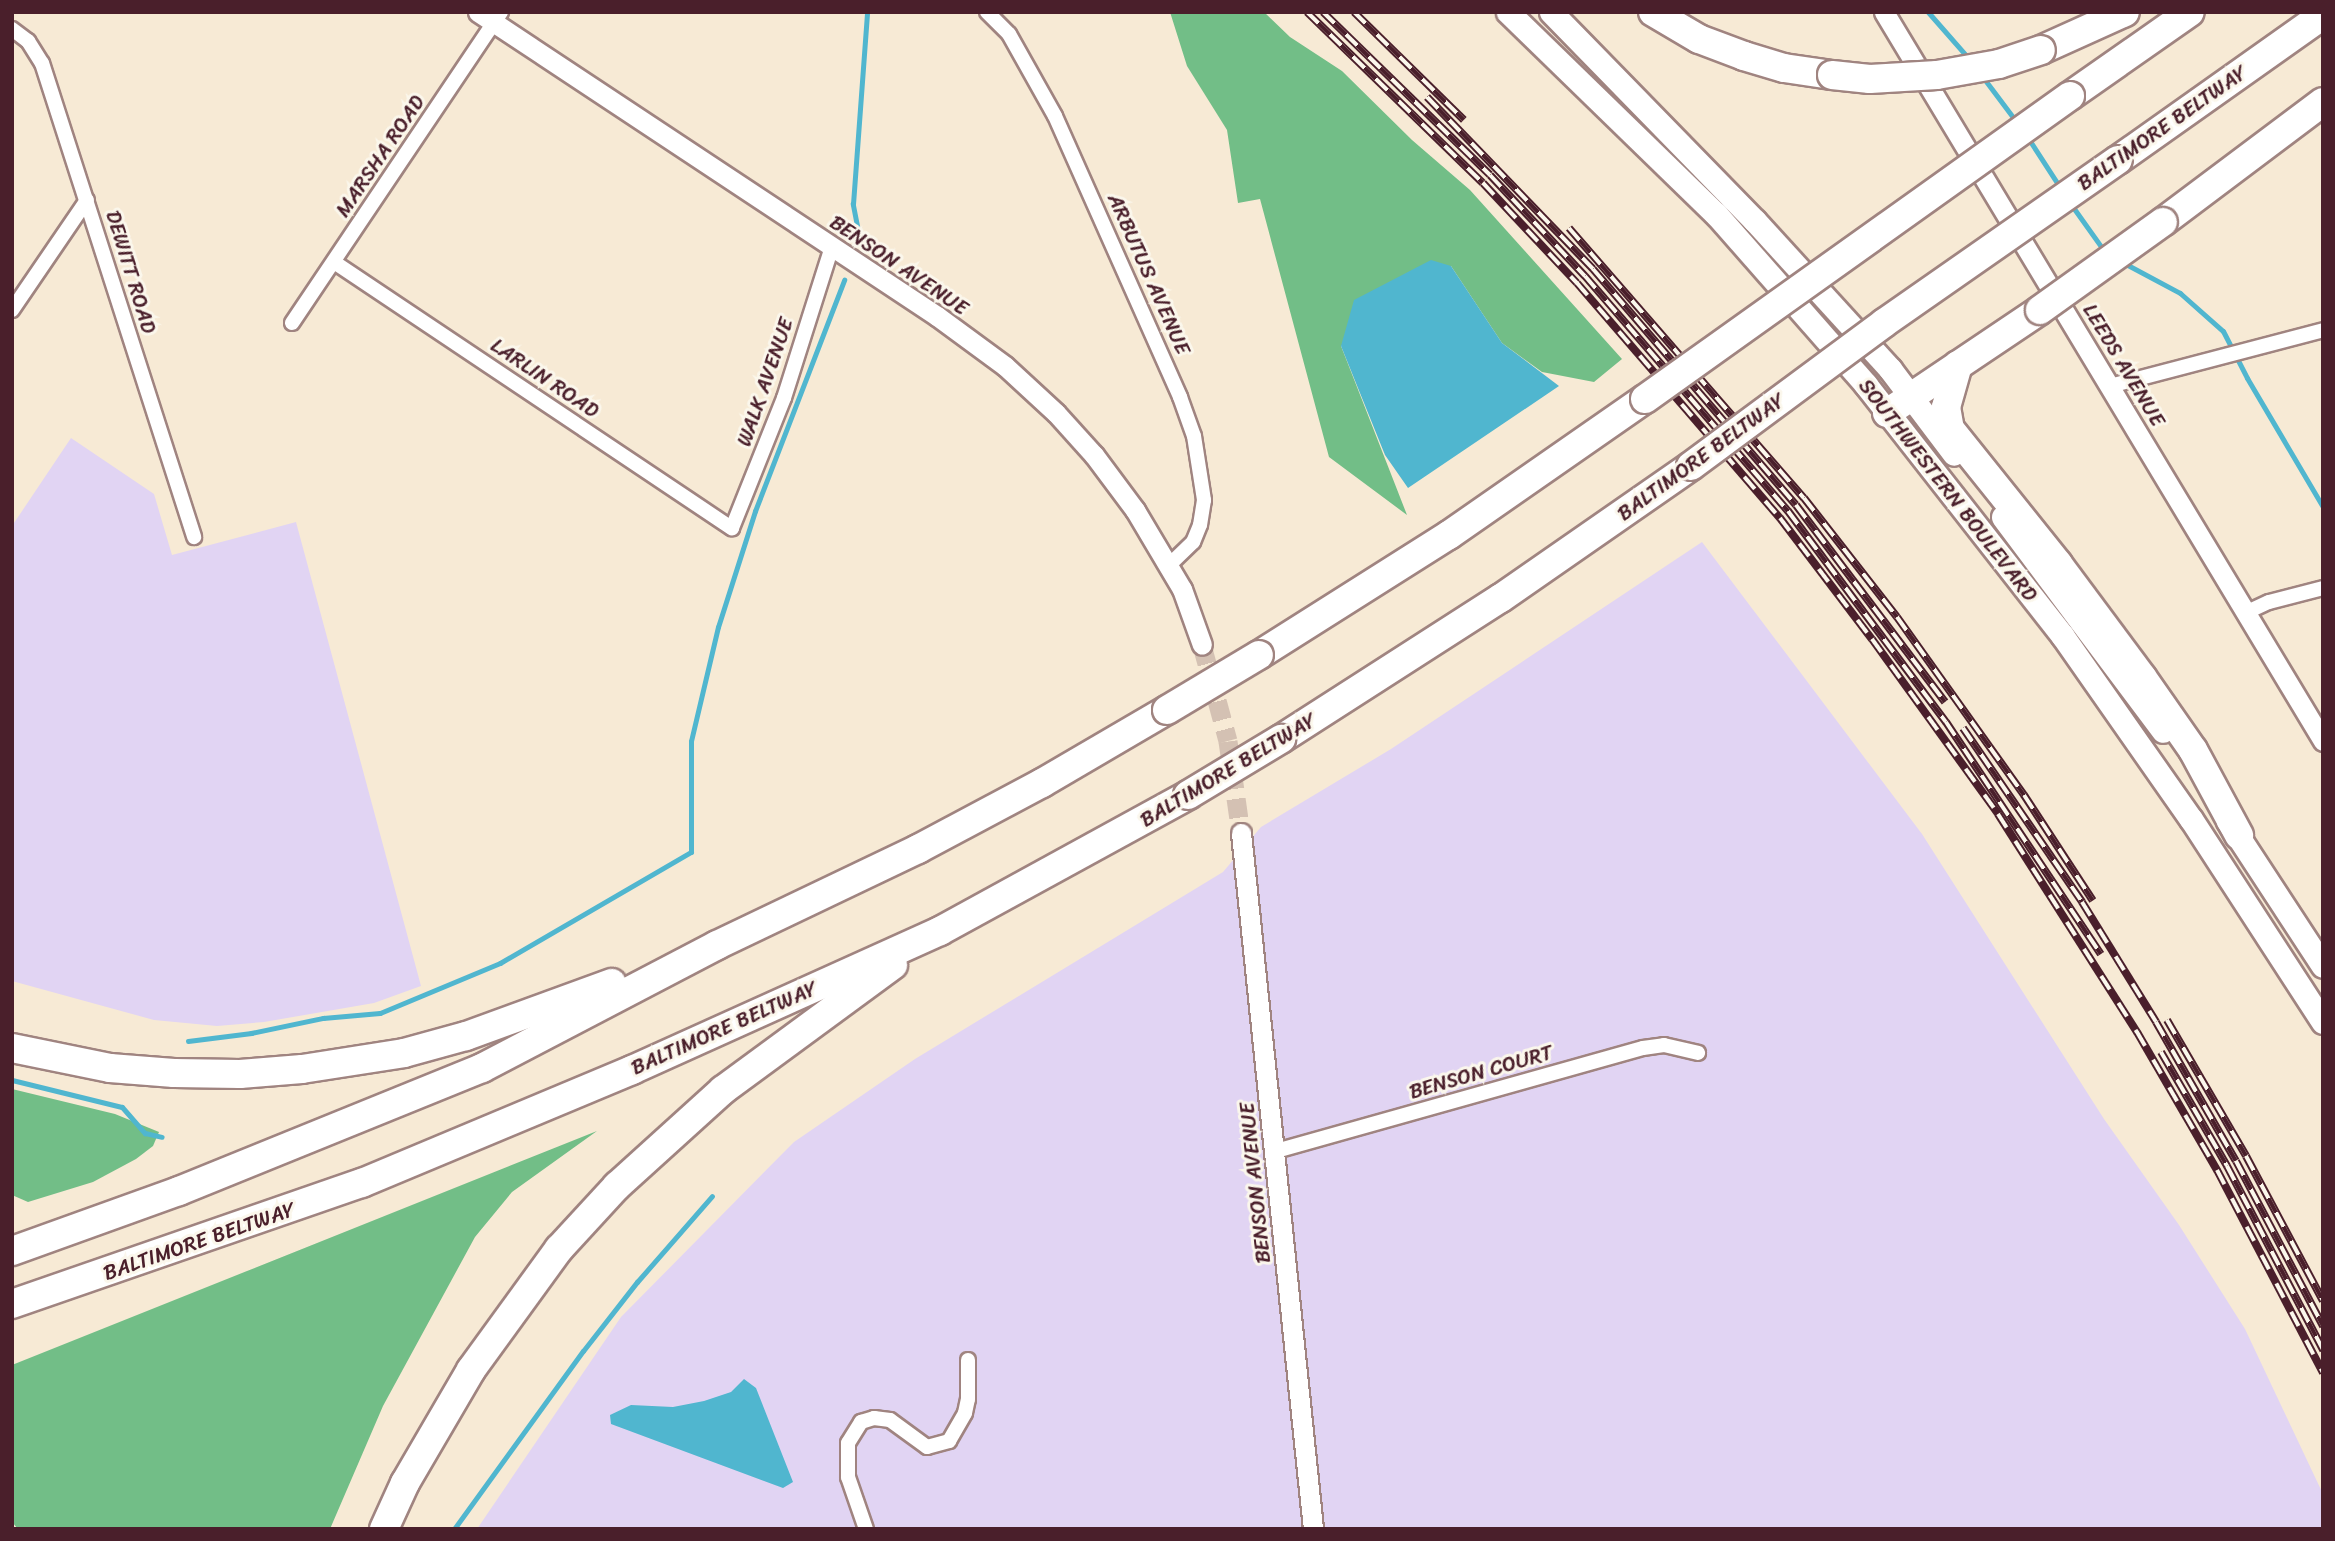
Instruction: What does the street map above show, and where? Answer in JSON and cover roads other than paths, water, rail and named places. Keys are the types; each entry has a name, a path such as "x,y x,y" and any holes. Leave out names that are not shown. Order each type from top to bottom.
{"highway":[{"path":"1653,12 1699,39 1744,56 1784,68 1870,79 1937,75 1999,64 2041,50 2125,12"},
{"path":"12,1251 179,1191 482,1068 717,945 918,849 1042,783 1259,655 1438,542 1645,399 2190,12"},
{"name":"BALTIMORE BELTWAY","path":"12,1304 362,1183 632,1070 940,932 1188,795 1480,612 1691,466 1885,323 2323,15"},
{"path":"1887,413 2040,310 2323,102"},
{"path":"1958,365 1946,407 1950,429 2058,564 2149,688 2193,750 2239,835"},
{"path":"384,1529 405,1483 471,1370 512,1310 559,1250 617,1186 723,1090 940,932"},
{"path":"12,1048 110,1068 174,1073 240,1074 349,1063 404,1053 466,1036 717,945"},
{"path":"370,1529 405,1483"}],"main road":[{"name":"SOUTHWESTERN BOULEVARD","path":"1508,12 1716,215 1866,385 2062,635 2191,819 2323,1022"},
{"name":"SOUTHWESTERN BOULEVARD","path":"1551,12 1755,221 1890,369 2239,835 2323,966"}],"street":[{"name":"ARBUTUS AVENUE","path":"987,12 1009,34 1055,116 1180,397 1194,436 1204,500 1200,525 1193,542 1170,565"},
{"name":"LEEDS AVENUE","path":"1884,12 2323,741"},
{"name":"BENSON AVENUE","path":"491,16 937,316 1005,366 1056,413 1129,501 1170,565 1202,645"},
{"name":"MARSHA ROAD","path":"292,323 491,16"},
{"name":"DEWITT ROAD","path":"12,29 27,41 42,63 194,537"},
{"path":"12,310 86,200"},
{"name":"WALK AVENUE","path":"732,528 784,398 832,247"},
{"name":"LARLIN ROAD","path":"334,262 732,528"},
{"path":"2110,386 2323,330"},
{"path":"2245,613 2269,602 2323,588"},
{"name":"BENSON AVENUE","path":"1241,833 1276,1151 1312,1529"},
{"name":"BENSON COURT","path":"1276,1151 1643,1048 1664,1045 1698,1053"},
{"path":"866,1529 848,1478 849,1443 861,1422 874,1418 890,1420 927,1447 949,1441 965,1413 968,1399 968,1360"}],"water":[{"path":"1431,260 1451,266 1502,343 1559,386 1408,488 1385,455 1341,346 1354,300"},
{"path":"744,1379 756,1388 793,1482 783,1488 611,1424 610,1415 631,1405 673,1407 704,1401 731,1392"}],"waterway":[{"path":"859,236 853,204 867,12"},
{"path":"1928,12 1970,60"},
{"path":"1982,76 2018,124"},
{"path":"2028,138 2061,189"},
{"path":"2070,203 2105,252"},
{"path":"2122,262 2180,293 2223,331 2247,378 2323,507"},
{"path":"188,1041 251,1033 323,1018 380,1013 500,963 691,852 691,741 718,627 755,511 844,280"},
{"path":"12,1080 122,1107 145,1133 162,1137"},
{"path":"454,1529 583,1351 637,1282 712,1196"}],"tunnel":[{"path":"1202,645 1228,741 1241,833"}],"railway":[{"path":"1307,12 1483,183 1577,283 1780,518 1872,639 1998,814 2137,1032 2217,1170 2323,1373"},
{"path":"1323,12 1490,175 1585,276 1788,511 1946,722 2101,954"},
{"path":"1354,12 1464,120"},
{"path":"1427,97 1593,269 1796,505 1945,702"},
{"path":"1569,228 1804,498 1897,617 2024,795 2093,901"},
{"path":"1963,728 2082,902 2156,1022 2236,1161 2323,1326"},
{"path":"2167,1020 2246,1156 2323,1301"},
{"path":"2161,1052 2227,1166 2323,1350"}]}
